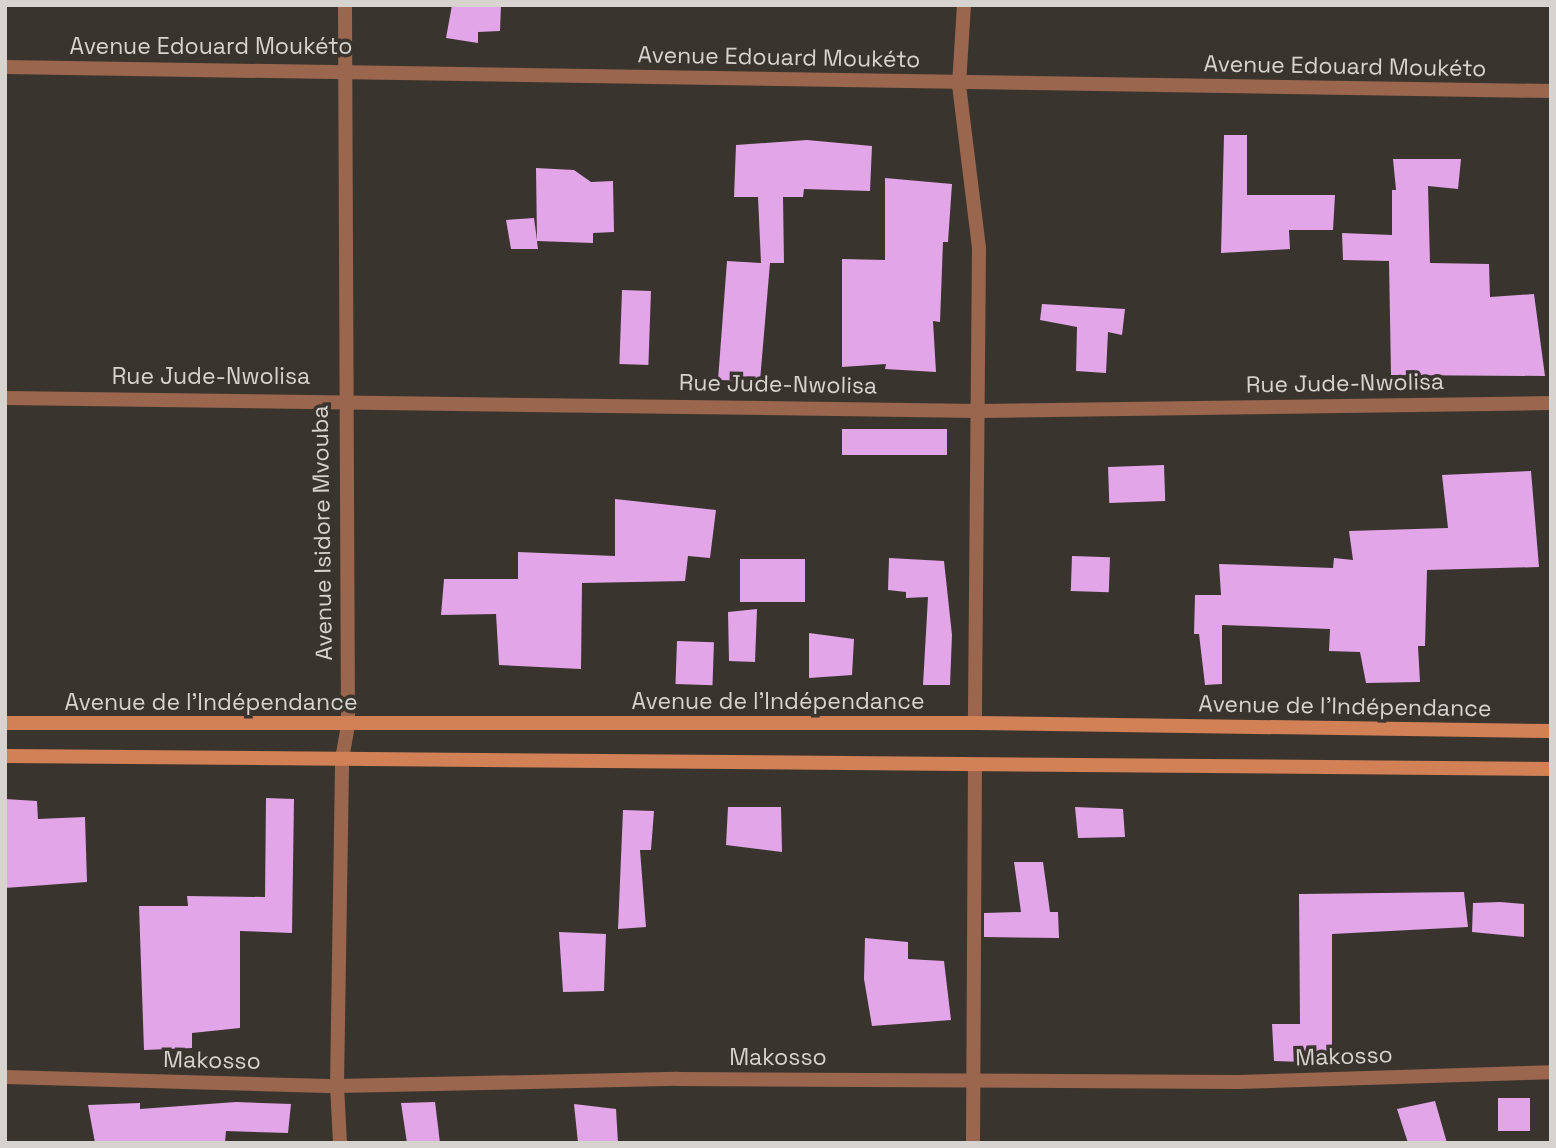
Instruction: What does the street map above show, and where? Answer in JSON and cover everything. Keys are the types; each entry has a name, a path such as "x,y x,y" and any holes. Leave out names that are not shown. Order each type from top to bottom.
{"street":[{"name":"Avenue Isidore Mvouba","path":"340,1143 337,1086 341,759 348,726 343,400 345,5"},
{"path":"964,5 959,85 979,248 980,411 975,723"},
{"name":"Avenue Edouard Moukéto","path":"5,67 343,69 959,85 1551,91"},
{"name":"Rue Jude-Nwolisa","path":"5,398 343,400 980,411 1551,403"},
{"name":"Avenue de l'Indépendance","path":"5,723 348,726 975,723 1551,731"},
{"path":"5,756 975,767 1551,769"},
{"path":"972,1143 975,767"},
{"name":"Makosso","path":"5,1077 337,1086 678,1079 1237,1082 1551,1072"}],"building":[{"path":"452,5 501,5 500,31 478,32 478,43 446,38"},
{"path":"1224,135 1247,135 1247,195 1335,195 1333,230 1289,230 1290,249 1221,253"},
{"path":"807,140 872,146 870,191 804,189 803,197 783,197 784,263 770,263 760,381 718,380 727,261 761,263 758,197 734,197 736,145"},
{"path":"1393,159 1461,159 1458,189 1428,186 1430,263 1489,264 1490,297 1534,294 1545,376 1391,375 1389,261 1343,260 1342,233 1392,235 1392,190 1396,190"},
{"path":"536,168 574,170 591,182 613,181 614,232 593,233 593,243 537,241 538,249 511,249 506,220 534,218 537,240"},
{"path":"885,178 952,184 948,242 943,242 940,322 933,321 936,372 885,369 886,364 842,367 842,259 885,260"},
{"path":"622,290 651,291 648,365 619,364"},
{"path":"1042,304 1125,309 1122,335 1108,332 1106,373 1076,371 1077,327 1040,320"},
{"path":"842,429 947,429 947,455 842,455"},
{"path":"1164,465 1165,501 1109,503 1108,467"},
{"path":"1531,471 1539,567 1427,570 1425,646 1418,646 1420,682 1366,683 1360,652 1329,651 1330,629 1222,625 1222,684 1205,685 1199,634 1194,634 1195,595 1221,595 1219,564 1333,568 1334,558 1353,560 1349,531 1448,528 1442,475"},
{"path":"615,499 716,510 710,558 688,556 685,581 582,583 581,669 499,665 496,614 441,615 444,579 518,579 518,552 615,556"},
{"path":"1072,556 1110,557 1109,592 1071,591"},
{"path":"889,558 944,561 952,635 950,685 923,685 928,597 906,598 906,592 888,590"},
{"path":"740,559 805,559 805,602 740,602"},
{"path":"757,609 755,662 729,661 728,612"},
{"path":"809,633 854,639 852,675 809,678"},
{"path":"677,641 714,642 712,685 675,684"},
{"path":"266,798 294,799 292,933 240,931 240,1028 192,1033 192,1048 144,1050 139,906 188,906 187,896 265,897"},
{"path":"5,799 37,801 38,819 85,817 87,882 5,888"},
{"path":"728,807 781,807 782,852 726,845"},
{"path":"1075,807 1123,809 1125,837 1078,838"},
{"path":"623,810 654,811 651,850 640,850 646,927 618,929"},
{"path":"1014,862 1043,862 1050,912 1058,912 1059,938 984,937 984,913 1021,912"},
{"path":"1464,892 1468,927 1332,934 1332,1063 1274,1061 1272,1024 1300,1024 1299,894"},
{"path":"1473,903 1524,904 1524,937 1472,932"},
{"path":"559,932 606,934 604,991 563,992"},
{"path":"865,938 908,942 908,959 944,961 951,1020 872,1026 864,979"},
{"path":"1498,1098 1530,1098 1530,1131 1498,1131"},
{"path":"1435,1101 1447,1143 1408,1143 1397,1109"},
{"path":"236,1102 291,1104 288,1133 226,1131 225,1143 95,1143 88,1105 140,1103 140,1109"},
{"path":"435,1102 440,1143 407,1143 401,1103"},
{"path":"574,1104 616,1109 618,1143 578,1143"}]}
